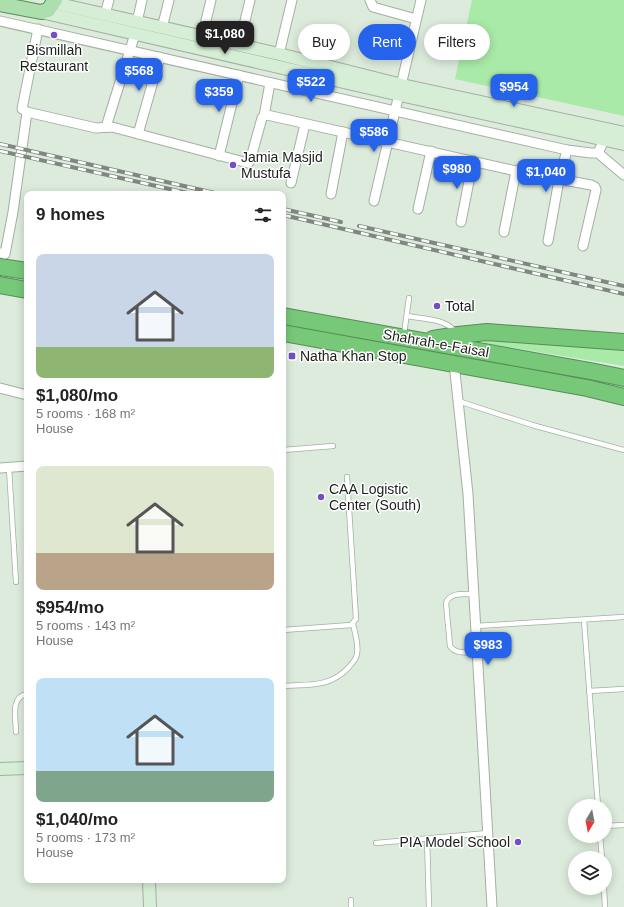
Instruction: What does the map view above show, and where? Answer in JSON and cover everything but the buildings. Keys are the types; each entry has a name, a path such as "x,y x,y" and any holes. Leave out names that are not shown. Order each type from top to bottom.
{"highway":[{"path":"0,267 24,271"},
{"path":"0,285 24,289"},
{"name":"Shahrah-e-Faisal","path":"286,317 624,378"},
{"path":"422,341 458,334 487,332 624,342"},
{"name":"Shahrah-e-Faisal","path":"286,334 454,363 587,388 624,397"}],"main road":[{"path":"0,4 41,12 48,10 54,1"}],"street":[{"path":"105,14 108,0"},
{"path":"137,22 142,0"},
{"path":"162,28 169,0"},
{"path":"202,37 211,0"},
{"path":"239,46 250,0"},
{"path":"279,54 292,0"},
{"path":"370,0 373,7 416,19"},
{"path":"374,201 421,0"},
{"path":"54,1 162,28 279,54 401,90 624,144"},
{"path":"41,12 214,52 624,133"},
{"path":"0,21 567,150 591,154 598,153 624,175"},
{"path":"38,30 22,109 27,112 96,128 112,127 247,163 250,162 262,118 264,116 270,83"},
{"path":"106,127 135,34"},
{"path":"210,68 214,52"},
{"path":"138,134 160,57"},
{"path":"220,156 239,75"},
{"path":"0,253 5,254 13,212 27,112"},
{"path":"264,116 267,115 516,171 595,187 596,190 583,246"},
{"path":"292,183 305,124"},
{"path":"331,194 343,132"},
{"path":"598,153 604,140"},
{"path":"548,241 559,180 567,150"},
{"path":"418,209 430,151"},
{"path":"461,222 473,161"},
{"path":"504,232 516,171"},
{"path":"454,363 468,494 492,907"},
{"path":"0,388 24,394"},
{"path":"4,468 24,466"},
{"path":"0,769 24,768"},
{"path":"149,883 150,907"}],"lane":[{"path":"403,337 409,298"},
{"path":"406,316 446,324 458,334"},
{"path":"458,401 532,425 624,450"},
{"path":"286,450 333,446"},
{"path":"4,468 16,582"},
{"path":"286,686 324,683 334,680 341,676 357,654 346,477"},
{"path":"474,594 454,594 446,603 450,646 452,650 459,653 477,652"},
{"path":"475,626 624,617"},
{"path":"584,620 597,799"},
{"path":"286,630 354,624"},
{"path":"589,691 624,689"},
{"path":"16,732 16,702 21,696 24,695"},
{"path":"612,826 624,825"},
{"path":"376,842 488,833"},
{"path":"427,838 429,907"},
{"path":"604,895 605,907"},
{"path":"351,900 351,907"}],"green space":[{"path":"472,0 624,0 624,116 455,79 459,60 490,60 490,24 467,24"},
{"path":"486,336 624,348 624,366 484,343"}],"railway":[{"path":"0,144 206,191"},
{"path":"0,151 179,191"},
{"path":"286,210 341,222"},
{"path":"286,216 624,294"},
{"path":"359,226 624,286"}],"place":[{"name":"Bismillah Restaurant","path":"54,35"},
{"name":"Jamia Masjid Mustufa","path":"233,165"},
{"name":"Total","path":"437,306"},
{"name":"Natha Khan Stop","path":"292,356"},
{"name":"CAA Logistic Center (South)","path":"321,497"},
{"name":"PIA Model School","path":"518,842"}]}
